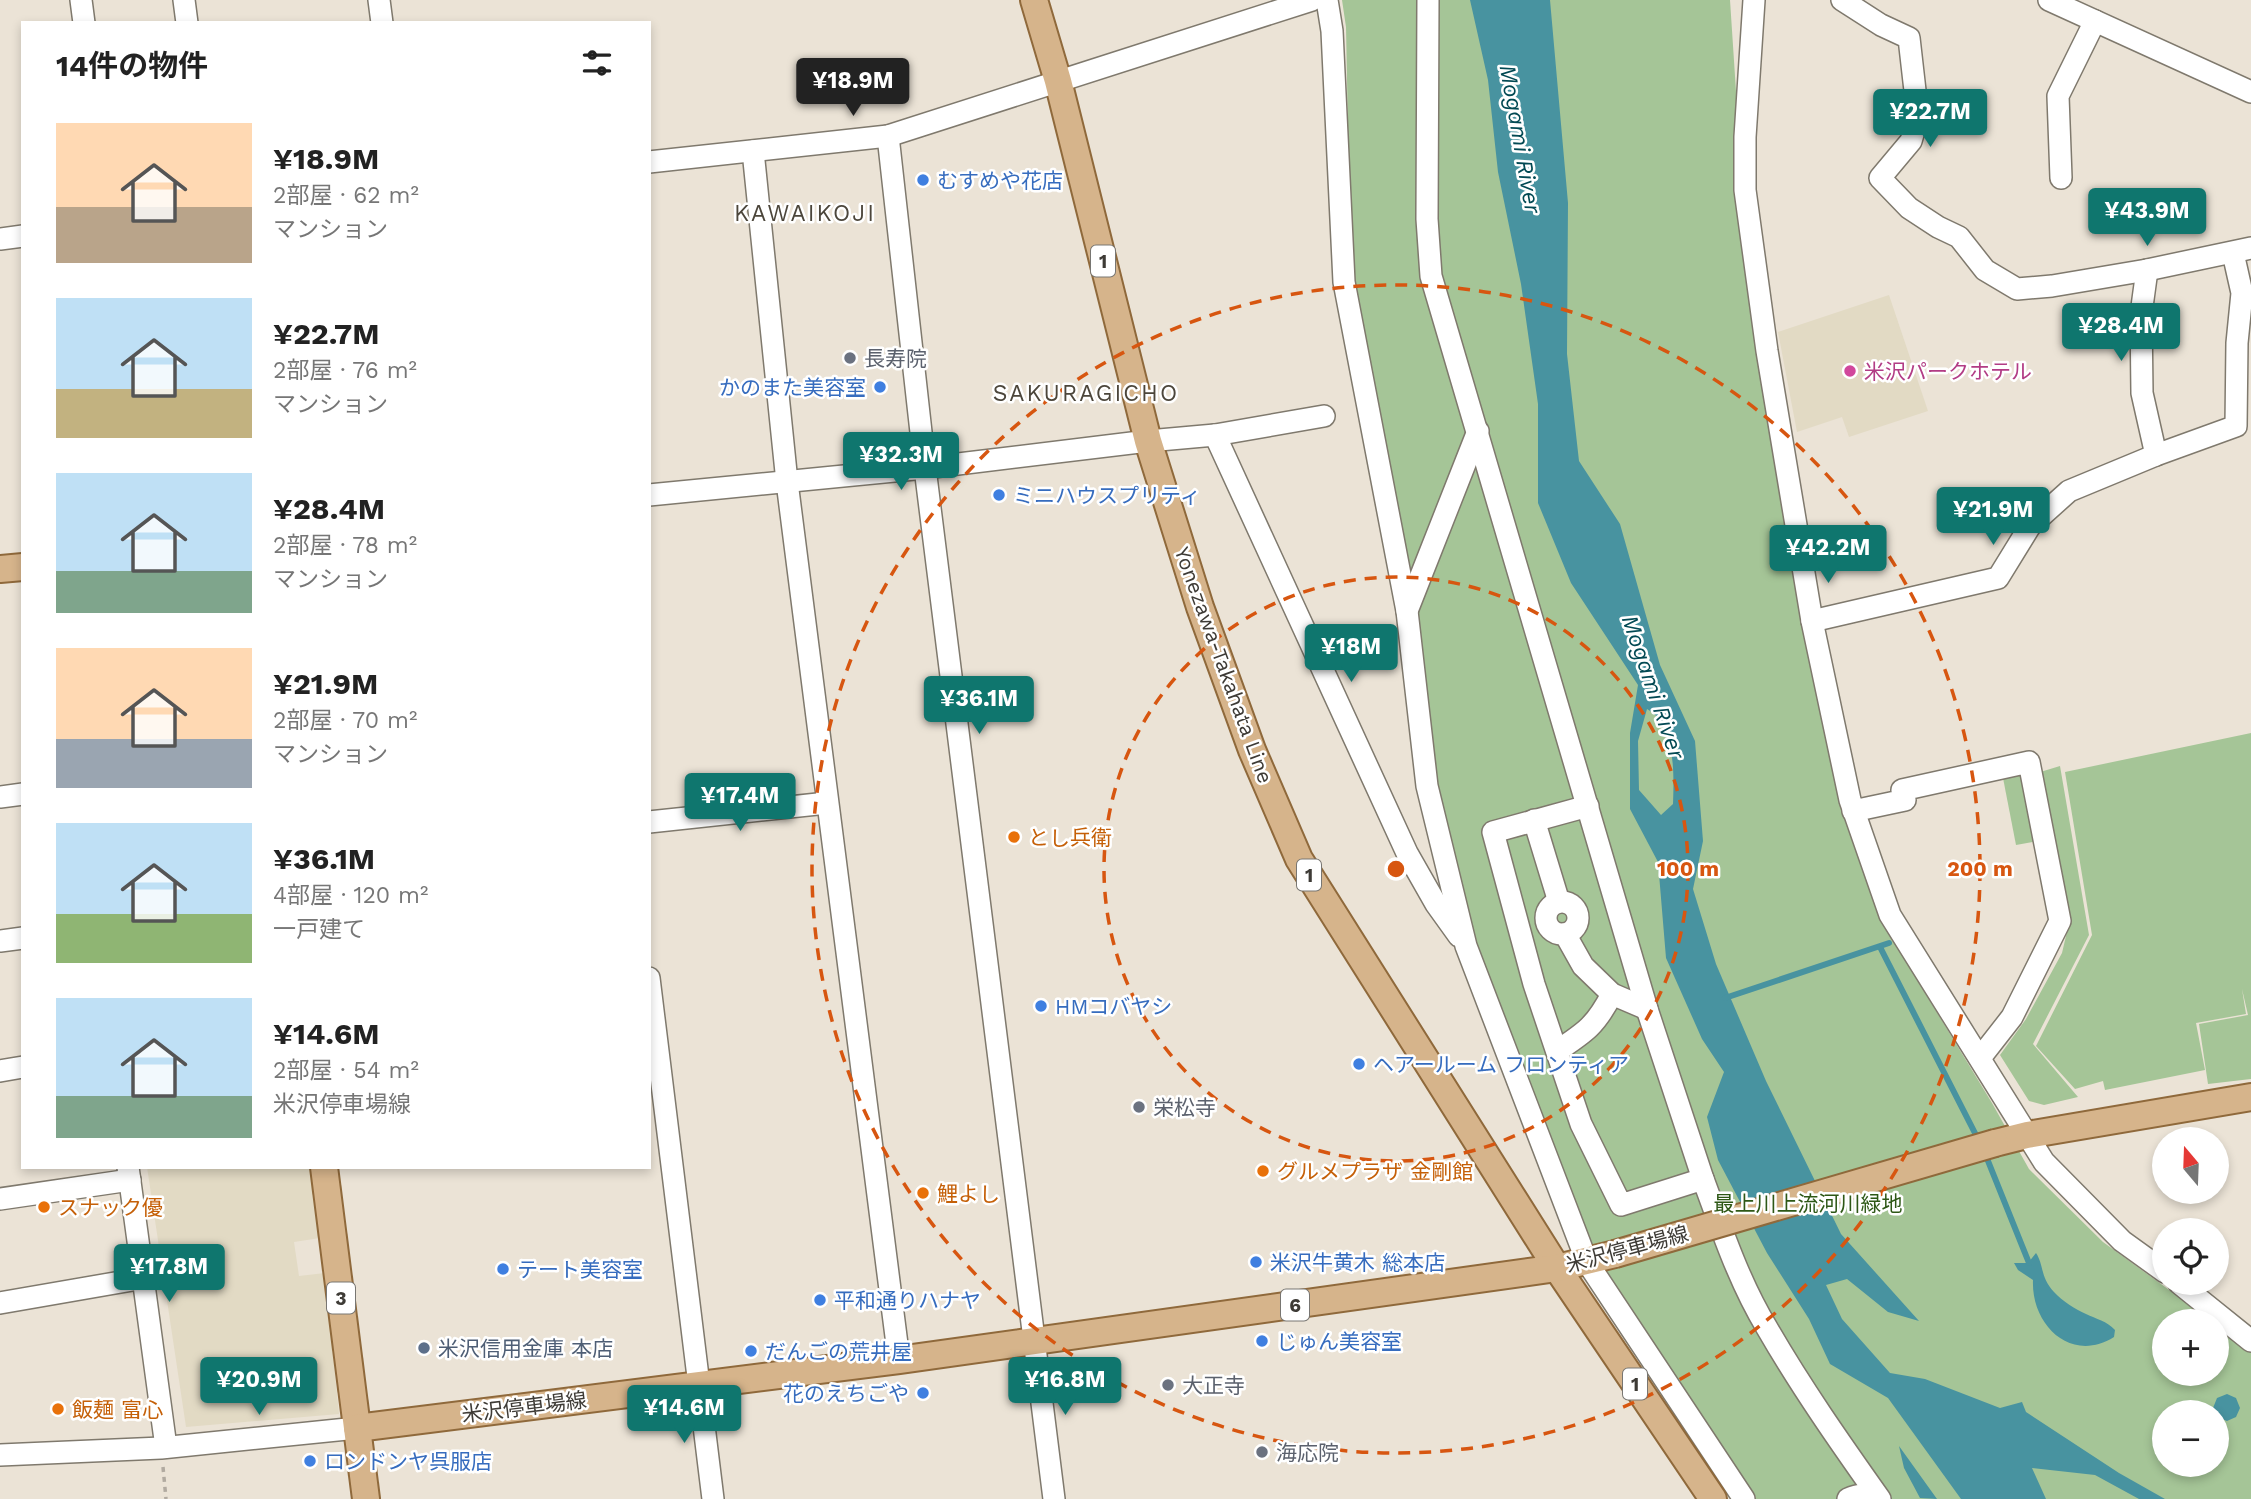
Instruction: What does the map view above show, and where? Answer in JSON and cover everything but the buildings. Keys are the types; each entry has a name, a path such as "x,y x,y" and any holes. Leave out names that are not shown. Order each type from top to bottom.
{"main road":[{"name":"Yonezawa-Takahata Line","path":"1034,0 1058,81 1148,440 1200,607 1247,737 1299,859 1557,1268"},
{"path":"0,569 21,567"},
{"name":"米沢停車場線","path":"1033,1341 1587,1262 2027,1135 2251,1097"},
{"name":"3","path":"324,1169 357,1428"},
{"name":"1","path":"1557,1268 1713,1499"},
{"name":"6","path":"899,1360 1033,1341"},
{"name":"米沢停車場線","path":"357,1428 899,1360"},
{"path":"357,1428 366,1499"}],"street":[{"path":"81,0 84,21"},
{"path":"184,0 187,21"},
{"path":"379,0 382,21"},
{"path":"651,162 888,136 1312,0"},
{"path":"1327,0 1332,31 1344,282 1407,611 1427,786 1466,946 1587,1262 1744,1499"},
{"path":"1428,0 1427,219 1431,276 1647,1009 1703,1179 1735,1263 1766,1327 1879,1499"},
{"path":"1754,0 1745,137 1745,190 1767,351 1812,621 1853,811 1890,915 2044,1162 2122,1241 2152,1263"},
{"path":"1812,621 1998,578 2030,526 2069,491 2236,426 2242,250 2147,270 2017,289 1985,270 1959,237 1909,208 1880,178 1911,141 1918,117 1909,38 1881,25 1842,0"},
{"path":"2049,0 2251,92"},
{"path":"2061,178 2058,96 2095,21"},
{"path":"888,136 925,468 1054,1499"},
{"path":"753,151 787,482 899,1360"},
{"path":"0,239 21,236"},
{"path":"2147,270 2141,314 2142,393 2156,455"},
{"path":"651,495 925,468 1148,440 1214,435 1324,416"},
{"path":"1407,611 1478,431"},
{"path":"1214,435 1407,853 1436,904 1466,946"},
{"path":"1853,811 1905,800 1902,790 2029,762 2060,921 2012,1017 1980,1058"},
{"path":"0,797 21,794"},
{"path":"651,822 827,803"},
{"path":"1588,806 1493,832 1534,984 1581,1124 1622,1205 1703,1179"},
{"path":"1534,820 1559,902 1571,905 1578,915 1575,928 1565,934 1583,966 1612,994 1647,1009"},
{"path":"0,941 21,938"},
{"path":"1557,1051 1578,1038 1599,1019 1612,994"},
{"path":"651,995 713,1499"},
{"path":"0,1071 21,1067"},
{"path":"0,1199 129,1174 164,1447"},
{"path":"0,1303 144,1278"},
{"path":"2194,1295 2251,1341"},
{"path":"0,1455 164,1447 357,1428"},
{"path":"1848,1499 1867,1495 1879,1499"}],"path":[{"path":"164,1447 166,1499"}],"shaded area":[{"name":"米沢パークホテル","path":"1889,295 1928,411 1849,437 1842,417 1797,432 1778,332"},
{"path":"147,1169 313,1169 320,1238 294,1242 299,1276 325,1273 339,1414 186,1427"}],"green space":[{"name":"最上川上流河川緑地","path":"1342,0 1730,0 1739,137 1822,712 1843,815 1882,922 2029,1169 2103,1242 2152,1278 2152,1295 2176,1295 2195,1309 2152,1309 2152,1386 2229,1386 2229,1335 2251,1352 2251,1499 1753,1499 1629,1313 1585,1231 1477,945 1436,786 1351,288 1346,27"},
{"path":"2251,733 2251,1079 2208,1084 2199,1024 2248,1015 2242,989 2246,1014 2196,1023 2205,1070 2105,1090 2103,1081 2075,1089 2036,1046 2092,935 2065,772"},
{"path":"2060,766 2089,935 2033,1044 2078,1097 2044,1105 2029,1101 2000,1055 2026,1019 2062,953 2069,923 2037,773"},
{"path":"2024,774 2038,841 2016,845 2003,778"}],"water":[{"name":"Mogami River","path":"1470,0 1550,0 1568,203 1567,354 1579,461 1620,524 1660,665 1695,741 1703,841 1693,889 1716,964 1766,1081 1841,1234 1919,1321 1888,1312 1847,1279 1826,1285 1842,1319 1890,1373 1925,1379 2000,1408 2022,1402 2026,1412 2119,1473 2165,1499 2139,1499 2095,1475 2032,1468 2046,1499 1961,1499 1888,1398 1830,1364 1809,1319 1767,1253 1718,1160 1707,1117 1724,1072 1702,1039 1666,958 1658,862 1630,809 1630,733 1638,685 1571,583 1538,503 1538,404 1521,284 1498,172 1488,80","holes":["1647,709 1656,716 1668,738 1673,766 1673,804 1661,815 1639,790 1638,741"]},
{"path":"2036,1253 2046,1281 2054,1292 2073,1307 2108,1324 2115,1330 2114,1337 2098,1344 2083,1346 2069,1343 2046,1325 2034,1296 2033,1280 2018,1270 2014,1263 2028,1263"},
{"path":"2227,1394 2236,1398 2240,1408 2236,1417 2229,1420 2229,1400 2216,1400"},
{"path":"1899,1446 1937,1499 1920,1498 1904,1468"}],"waterway":[{"path":"1725,998 1889,943"},
{"path":"1880,947 1979,1141"},
{"path":"1984,1151 2029,1263"}],"place":[{"name":"むすめや花店","path":"923,180"},
{"name":"長寿院","path":"850,358"},
{"name":"米沢パークホテル","path":"1850,371"},
{"name":"かのまた美容室","path":"880,387"},
{"name":"ミニハウスプリティ","path":"999,495"},
{"name":"とし兵衛","path":"1014,837"},
{"name":"HMコバヤシ","path":"1041,1006"},
{"name":"ヘアールーム フロンティア","path":"1359,1064"},
{"name":"栄松寺","path":"1139,1107"},
{"name":"グルメプラザ 金剛館","path":"1263,1171"},
{"name":"鯉よし","path":"923,1193"},
{"name":"スナック優","path":"44,1207"},
{"name":"米沢牛黄木 総本店","path":"1256,1262"},
{"name":"テート美容室","path":"503,1269"},
{"name":"平和通りハナヤ","path":"820,1300"},
{"name":"じゅん美容室","path":"1262,1341"},
{"name":"米沢信用金庫 本店","path":"424,1348"},
{"name":"だんごの荒井屋","path":"751,1351"},
{"name":"大正寺","path":"1168,1385"},
{"name":"花のえちごや","path":"923,1393"},
{"name":"飯麺 富心","path":"58,1409"},
{"name":"海応院","path":"1262,1452"},
{"name":"ロンドンヤ呉服店","path":"310,1461"}],"district":[{"name":"KAWAIKOJI","path":"805,213"},
{"name":"SAKURAGICHO","path":"1086,393"}]}
